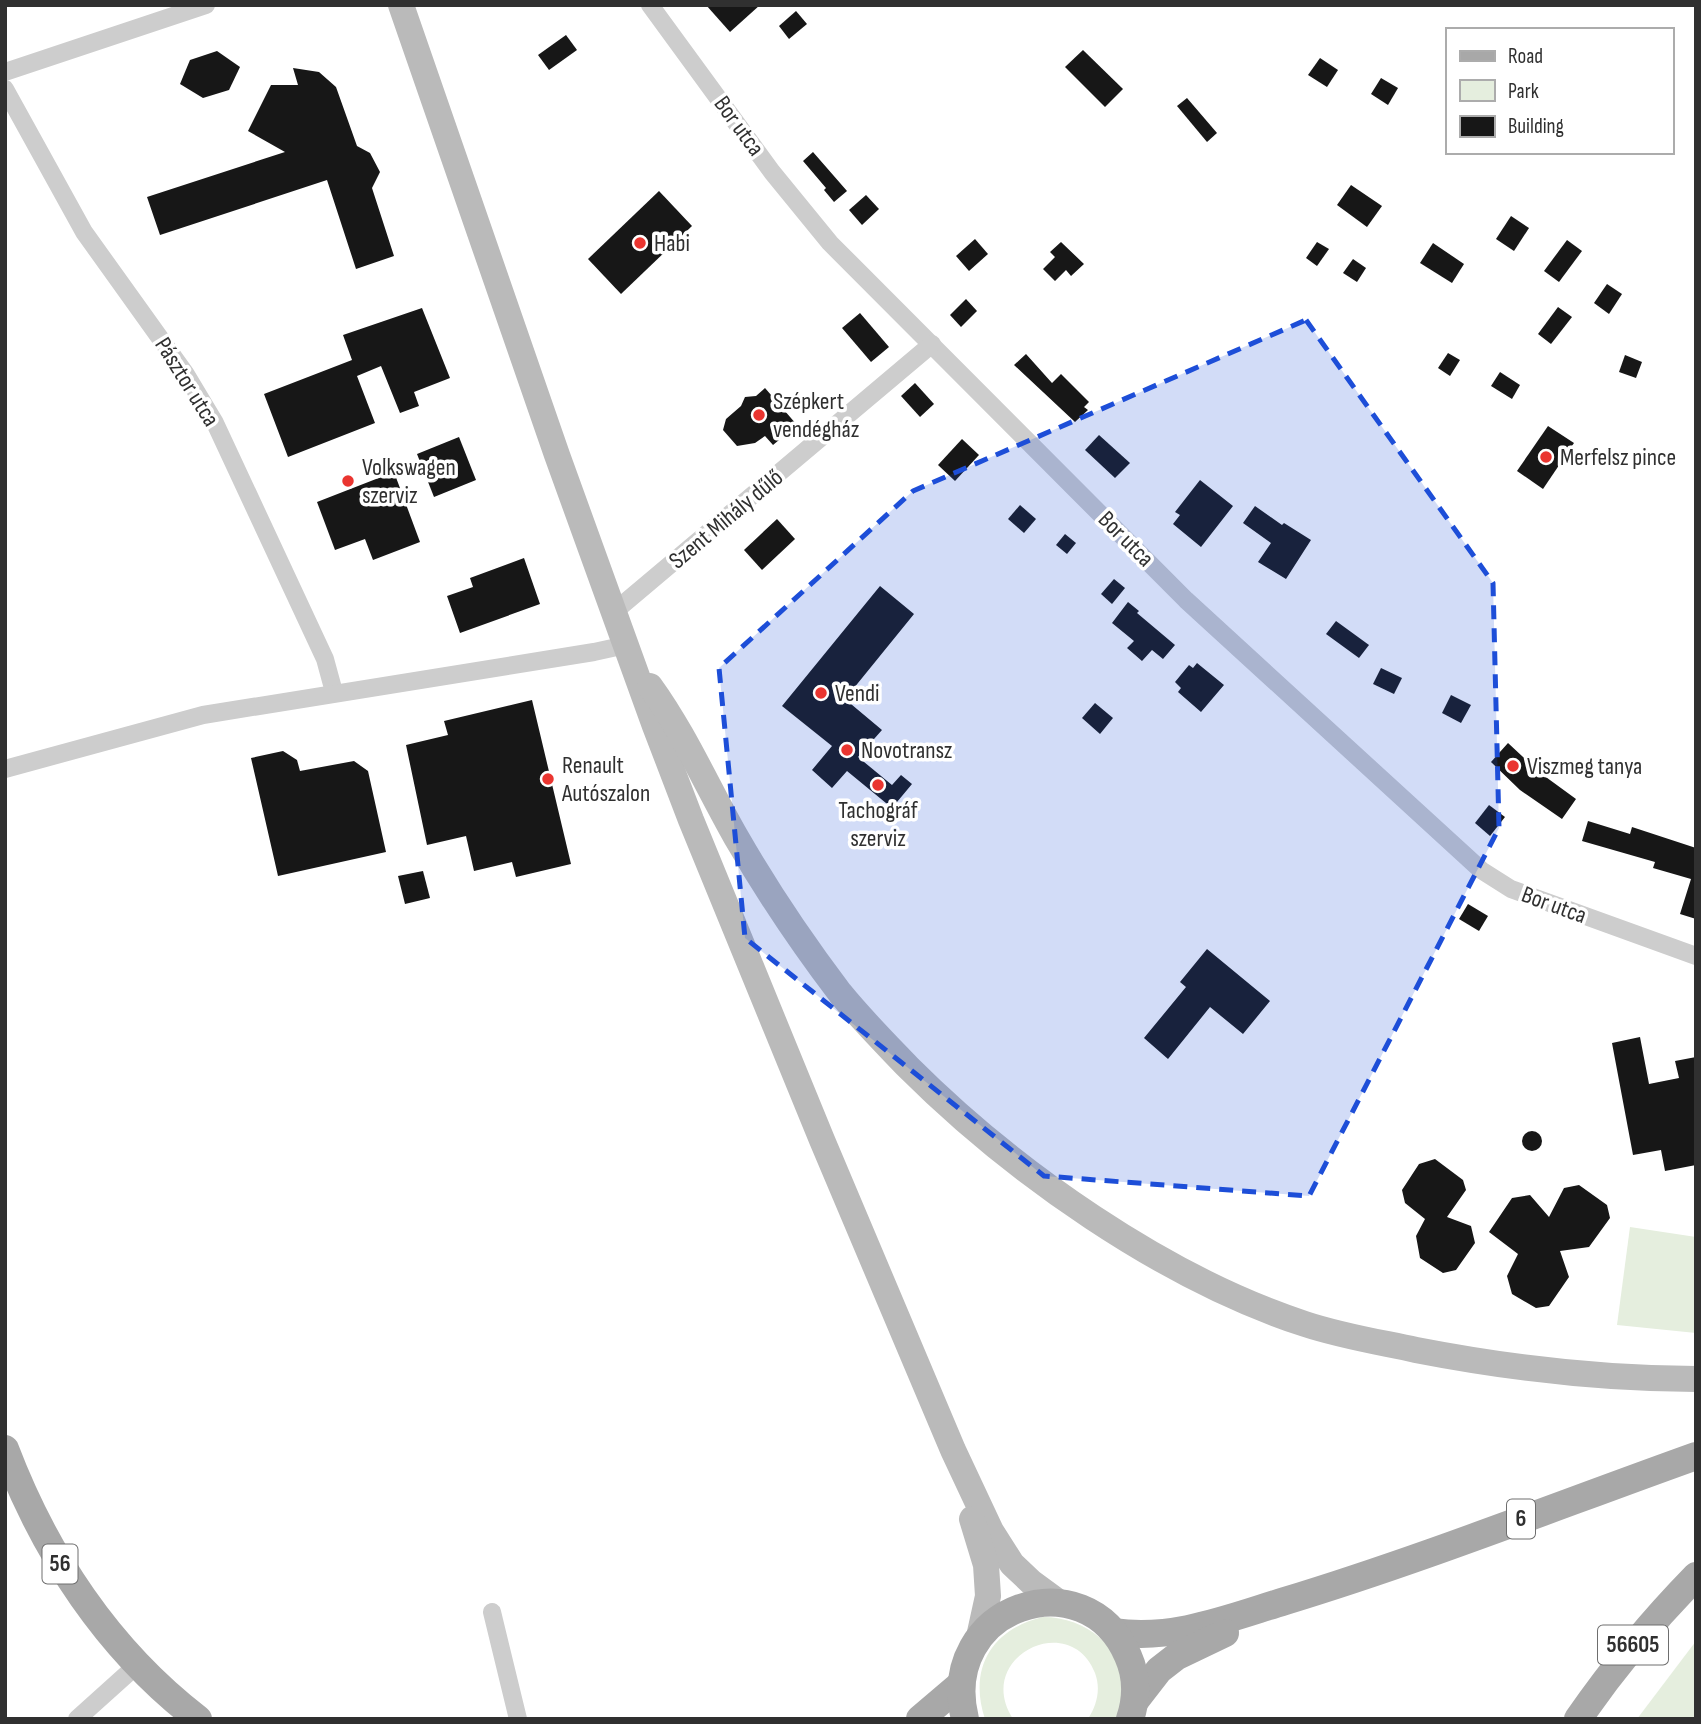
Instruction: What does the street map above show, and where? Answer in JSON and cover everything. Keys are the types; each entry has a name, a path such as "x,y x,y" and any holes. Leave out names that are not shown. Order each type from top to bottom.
{"main road":[{"name":"56","path":"5,1449 29,1505 59,1562 96,1615 137,1665 198,1719"},
{"name":"6","path":"1114,1632 1133,1635 1198,1627 1346,1581 1696,1456"},
{"name":"56605","path":"1578,1719 1609,1673 1656,1617 1696,1576"},
{"name":"6","path":"1133,1710 1159,1670 1177,1656 1346,1581"},
{"name":"6","path":"965,1719 960,1685 966,1660 979,1637 999,1618 1024,1606 1043,1603 1073,1606 1096,1616 1114,1632 1125,1647 1132,1664 1135,1683 1133,1710"},
{"path":"920,1719 960,1685"}],"street":[{"path":"5,72 206,5"},
{"path":"401,5 557,455 629,653 701,846 822,1140 953,1451 991,1531 1012,1564 1061,1604"},
{"name":"Bor utca","path":"650,5 772,172 830,243 1186,600 1481,870 1511,889 1696,956"},
{"name":"Pásztor utca","path":"5,89 84,232 185,373 215,423 325,659 334,692"},
{"name":"Szent Mihály dűlő","path":"615,611 932,344"},
{"path":"5,769 203,715 541,659 594,652 629,653"},
{"path":"629,653 673,717 735,836 777,905 842,996 881,1040 942,1100 1003,1152 1067,1199 1142,1248 1224,1291 1306,1324 1489,1364 1575,1375 1696,1379"},
{"path":"953,1451 958,1482 986,1565 988,1596 979,1637"},
{"path":"492,1612 518,1719"},
{"path":"77,1719 137,1665"}],"highlighted area":[{"path":"1306,320 1493,583 1499,828 1309,1196 1044,1176 745,938 719,668 913,491"}],"green space":[{"path":"1630,1227 1696,1237 1696,1333 1617,1325"},
{"path":"1043,1617 1063,1619 1081,1625 1097,1635 1109,1648 1118,1663 1123,1681 1122,1699 1116,1719 1088,1719 1097,1697 1095,1673 1083,1654 1066,1644 1048,1643 1030,1649 1015,1660 1005,1677 1004,1697 1013,1719 985,1719 980,1683 982,1667 988,1653 1010,1631"},
{"path":"1696,1641 1696,1719 1637,1719"}],"building":[{"path":"706,5 760,5 730,32"},
{"path":"796,11 807,24 789,39 779,26"},
{"path":"566,35 577,50 549,70 538,55"},
{"path":"1083,50 1123,89 1105,107 1065,67"},
{"path":"217,51 240,67 229,90 203,98 180,84 190,60"},
{"path":"1320,58 1338,70 1327,87 1308,75"},
{"path":"293,68 319,72 336,87 357,146 370,153 380,172 372,188 394,256 356,269 327,180 160,235 147,197 285,152 248,131 271,85 298,85"},
{"path":"1381,78 1398,88 1388,105 1371,94"},
{"path":"1187,98 1217,133 1207,142 1177,106"},
{"path":"813,152 847,191 834,202 803,161"},
{"path":"1351,185 1382,206 1367,227 1337,205"},
{"name":"Habi","path":"659,191 692,226 621,294 588,259"},
{"path":"866,195 879,209 862,225 849,210"},
{"path":"1511,216 1529,228 1514,251 1496,239"},
{"path":"975,239 988,254 969,271 956,256"},
{"path":"1567,240 1582,251 1559,282 1544,271"},
{"path":"1061,242 1084,264 1071,276 1066,270 1055,281 1043,269 1055,257 1050,252"},
{"path":"1317,242 1329,249 1317,266 1306,258"},
{"path":"1433,243 1464,264 1452,283 1420,263"},
{"path":"1353,259 1366,268 1357,282 1343,273"},
{"path":"1607,284 1622,294 1609,314 1594,303"},
{"path":"966,299 977,311 961,327 950,315"},
{"path":"1558,307 1572,317 1551,344 1538,334"},
{"path":"422,308 450,378 414,392 419,406 400,413 381,366 357,376 375,423 288,457 264,394 352,360 343,335"},
{"path":"860,313 889,347 871,362 842,328"},
{"path":"1448,353 1460,360 1450,376 1438,368"},
{"path":"1026,354 1052,383 1061,374 1089,402 1084,407 1088,410 1075,422 1014,365"},
{"path":"1625,355 1642,362 1636,378 1619,372"},
{"path":"1500,372 1520,385 1512,399 1491,386"},
{"path":"915,383 934,404 920,417 901,396"},
{"name":"Szépkert vendégház","path":"765,388 797,425 773,445 765,436 755,443 737,446 723,430 726,419 741,406 745,397 756,396"},
{"name":"Merfelsz pince","path":"1548,426 1574,443 1543,489 1517,471"},
{"path":"1099,435 1130,463 1115,478 1085,450"},
{"path":"459,437 476,480 434,497 417,454"},
{"path":"962,439 979,455 955,481 938,465"},
{"path":"394,472 420,542 373,560 365,539 335,550 317,502"},
{"path":"1200,480 1233,506 1201,547 1173,524 1180,515 1175,512"},
{"path":"1020,505 1036,519 1024,533 1008,519"},
{"path":"1255,506 1282,525 1284,523 1311,540 1286,579 1258,562 1271,543 1243,523"},
{"path":"777,519 795,539 762,570 744,550"},
{"path":"1065,534 1076,543 1067,554 1056,545"},
{"path":"524,558 540,604 460,633 447,596 473,587 470,578"},
{"path":"1114,579 1125,588 1112,604 1101,594"},
{"path":"880,586 914,614 845,699 882,730 858,757 892,785 901,775 912,784 892,808 847,771 832,788 812,770 832,746 782,706"},
{"path":"1128,602 1175,645 1163,659 1152,650 1142,661 1127,648 1134,641 1112,623"},
{"path":"1336,621 1369,645 1359,658 1326,634"},
{"path":"1197,663 1224,685 1201,712 1178,692 1181,688 1175,682 1189,665 1193,668"},
{"path":"1381,668 1402,678 1394,694 1373,684"},
{"path":"1451,695 1471,705 1461,723 1442,713"},
{"path":"532,700 571,864 516,877 512,862 474,871 466,836 427,845 406,745 448,735 444,721"},
{"path":"1095,703 1113,718 1100,734 1082,718"},
{"path":"1508,743 1539,772 1576,799 1562,819 1520,790 1491,762"},
{"path":"283,751 297,760 300,771 354,761 368,771 386,852 278,876 251,758"},
{"path":"1489,805 1505,817 1490,836 1475,823"},
{"path":"1588,821 1630,834 1632,827 1696,848 1696,919 1680,914 1691,879 1653,868 1655,862 1582,841"},
{"path":"423,871 430,898 405,904 398,876"},
{"path":"1468,904 1488,916 1479,931 1459,919"},
{"path":"1207,949 1270,1001 1243,1034 1210,1007 1168,1059 1144,1038 1186,987 1180,982"},
{"path":"1640,1037 1649,1084 1679,1078 1675,1061 1696,1057 1696,1165 1665,1171 1661,1150 1633,1155 1612,1043"},
{"path":"1532,1131 1539,1134 1542,1141 1539,1148 1532,1151 1525,1148 1522,1141 1525,1134"},
{"path":"1435,1159 1463,1180 1466,1190 1447,1217 1471,1226 1475,1243 1456,1270 1443,1273 1420,1258 1416,1236 1425,1219 1405,1203 1402,1190 1419,1164"},
{"path":"1579,1185 1607,1205 1610,1218 1589,1247 1560,1251 1569,1277 1549,1306 1536,1308 1512,1294 1507,1276 1518,1254 1489,1232 1512,1198 1530,1195 1549,1217 1564,1188"}],"place":[{"name":"Habi","path":"640,243"},
{"name":"Szépkert vendégház","path":"759,415"},
{"name":"Merfelsz pince","path":"1546,457"},
{"name":"Volkswagen szerviz","path":"348,481"},
{"name":"Vendi","path":"821,693"},
{"name":"Novotransz","path":"847,750"},
{"name":"Viszmeg tanya","path":"1513,766"},
{"name":"Renault Autószalon","path":"548,779"},
{"name":"Tachográf szerviz","path":"878,785"}]}
